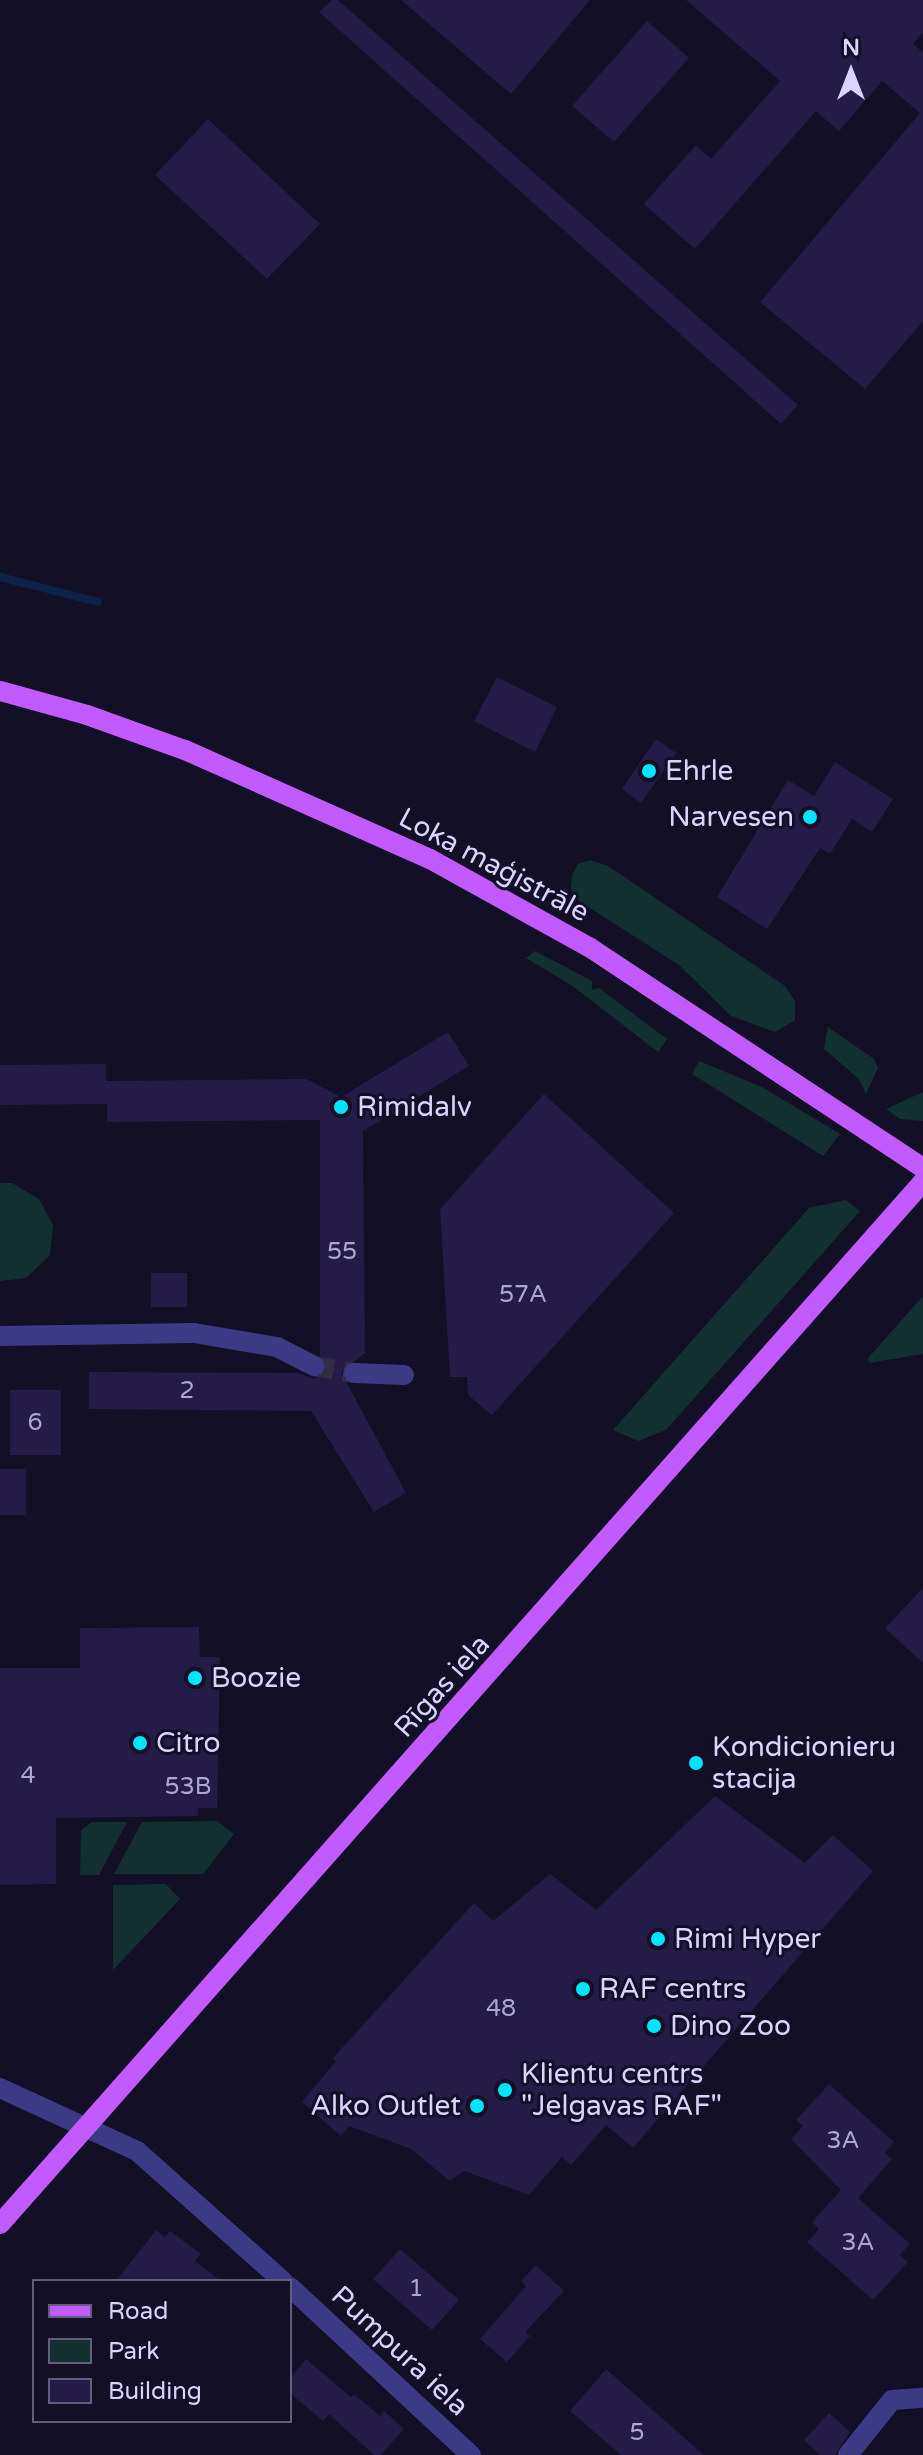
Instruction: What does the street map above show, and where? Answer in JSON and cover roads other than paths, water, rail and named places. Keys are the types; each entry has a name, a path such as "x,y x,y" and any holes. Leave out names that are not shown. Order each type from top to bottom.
{"main road":[{"name":"Loka maģistrāle","path":"0,691 87,715 185,750 430,859 589,947 923,1168"},
{"name":"Rīgas iela","path":"0,2224 923,1182"}],"street":[{"path":"0,1336 194,1333 277,1347 314,1366"},
{"path":"354,1373 404,1375"},
{"path":"0,2088 137,2151 281,2279"},
{"name":"Pumpura iela","path":"292,2289 471,2455"},
{"path":"848,2455 892,2400 923,2398"}],"waterway":[{"path":"0,577 98,602"}],"tunnel":[{"path":"314,1366 354,1373"}],"place":[{"name":"Ehrle","path":"649,771"},
{"name":"Narvesen","path":"810,817"},
{"name":"Rimidalv","path":"341,1107"},
{"name":"Boozie","path":"195,1678"},
{"name":"Citro","path":"140,1743"},
{"name":"Kondicionieru stacija","path":"696,1763"},
{"name":"Rimi Hyper","path":"658,1939"},
{"name":"RAF centrs","path":"583,1989"},
{"name":"Dino Zoo","path":"654,2026"},
{"name":"Klientu centrs \"Jelgavas RAF\"","path":"505,2090"},
{"name":"Alko Outlet","path":"477,2106"}]}
